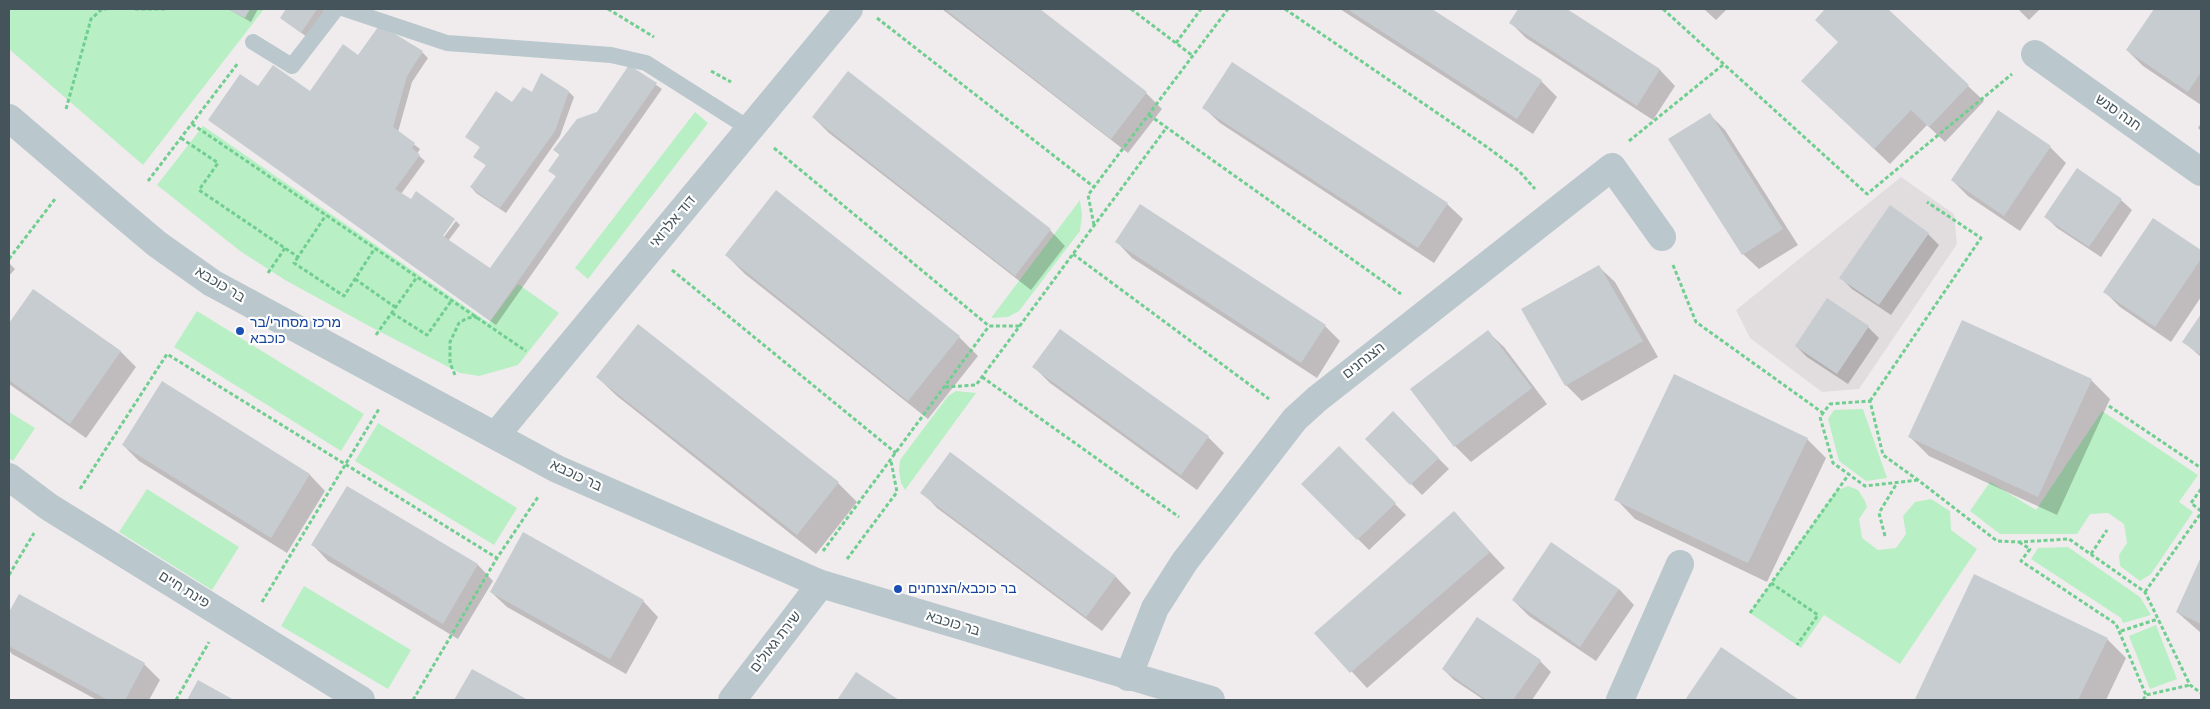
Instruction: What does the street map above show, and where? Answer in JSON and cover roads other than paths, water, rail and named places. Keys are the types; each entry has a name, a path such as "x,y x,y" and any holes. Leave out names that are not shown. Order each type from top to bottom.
{"street":[{"name":"דוד אלרואי","path":"496,435 750,128 861,12"},
{"name":"חנה סנש","path":"2035,54 2201,172"},
{"name":"בר כוכבא","path":"9,118 134,225 212,283 557,469 818,582 1128,677 1211,700"},
{"name":"הצנחנים","path":"1128,677 1155,608 1184,561 1295,418 1317,399 1612,168 1662,237"},
{"name":"פינת חיים","path":"9,478 57,511 361,700"},
{"path":"1620,700 1680,564"},
{"name":"שירת גאולים","path":"732,700 818,582"}],"lane":[{"path":"253,42 292,66 336,9"},
{"path":"345,9 447,43 611,55 646,63 750,128"}],"place":[{"name":"מרכז מסחרי/בר כוכבא","path":"240,331"},
{"name":"בר כוכבא/הצנחנים","path":"898,589"}]}
